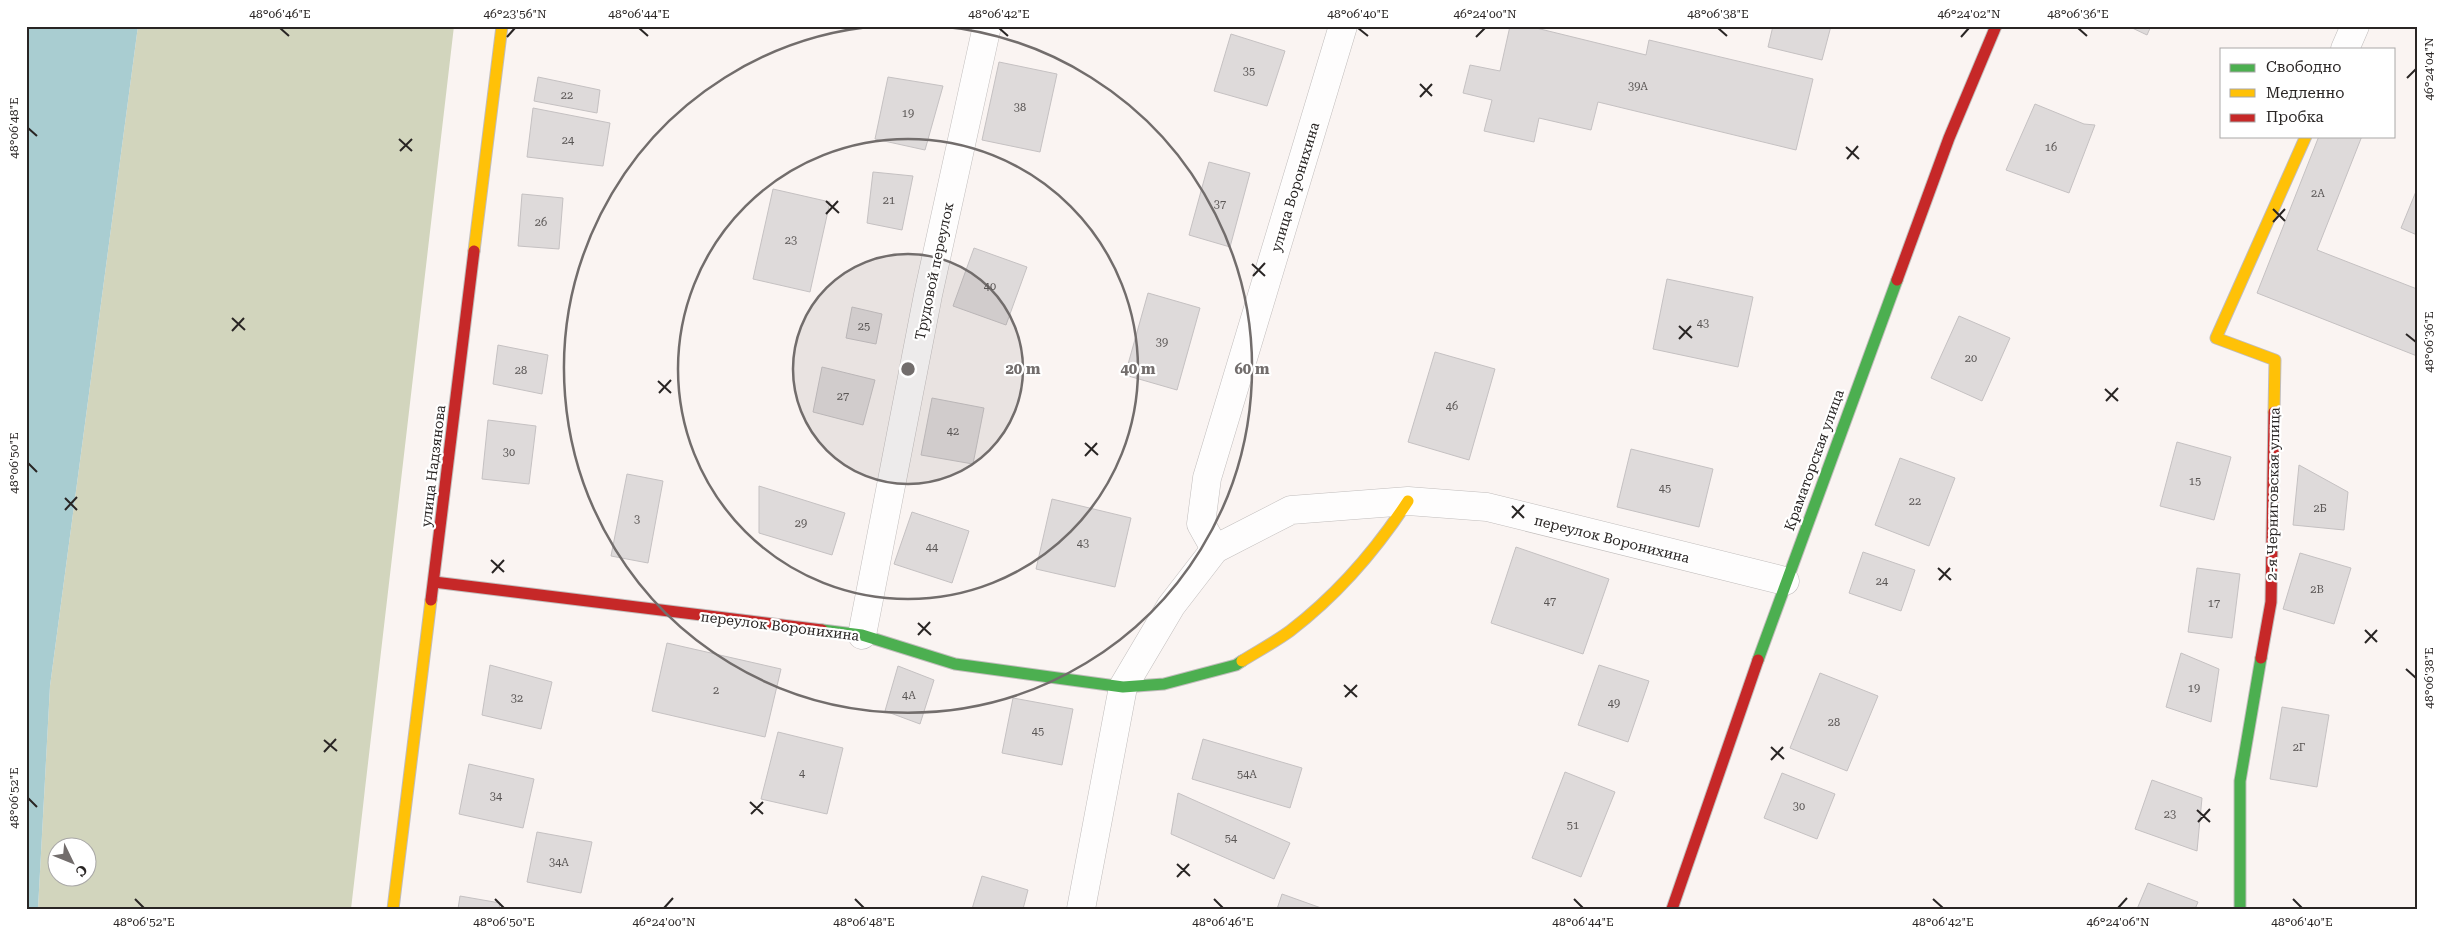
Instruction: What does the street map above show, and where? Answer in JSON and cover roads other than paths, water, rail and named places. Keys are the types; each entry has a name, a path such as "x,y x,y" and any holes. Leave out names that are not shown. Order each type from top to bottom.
{"street":[{"name":"улица Надзянова","path":"393,909 502,26"},
{"name":"Трудовой переулок","path":"862,635 928,295 986,26"},
{"name":"улица Воронихина","path":"1215,549 1202,524 1207,478 1343,26"},
{"name":"Краматорская улица","path":"1672,909 1785,581 1949,138 1996,26"},
{"path":"2345,48 2355,26"},
{"name":"2-я Черниговская улица","path":"2240,909 2240,781 2271,602 2275,360 2216,338 2305,138"},
{"name":"переулок Воронихина","path":"434,582 862,635 955,664 1123,687 1164,684 1236,666 1290,632 1340,586 1383,539 1408,501"},
{"name":"переулок Воронихина","path":"1123,687 1171,606 1215,549 1291,510 1408,501 1487,507 1785,581"},
{"path":"1081,909 1123,687"}],"water":[{"path":"26,26 138,26 50,686 38,909 26,909"}]}
